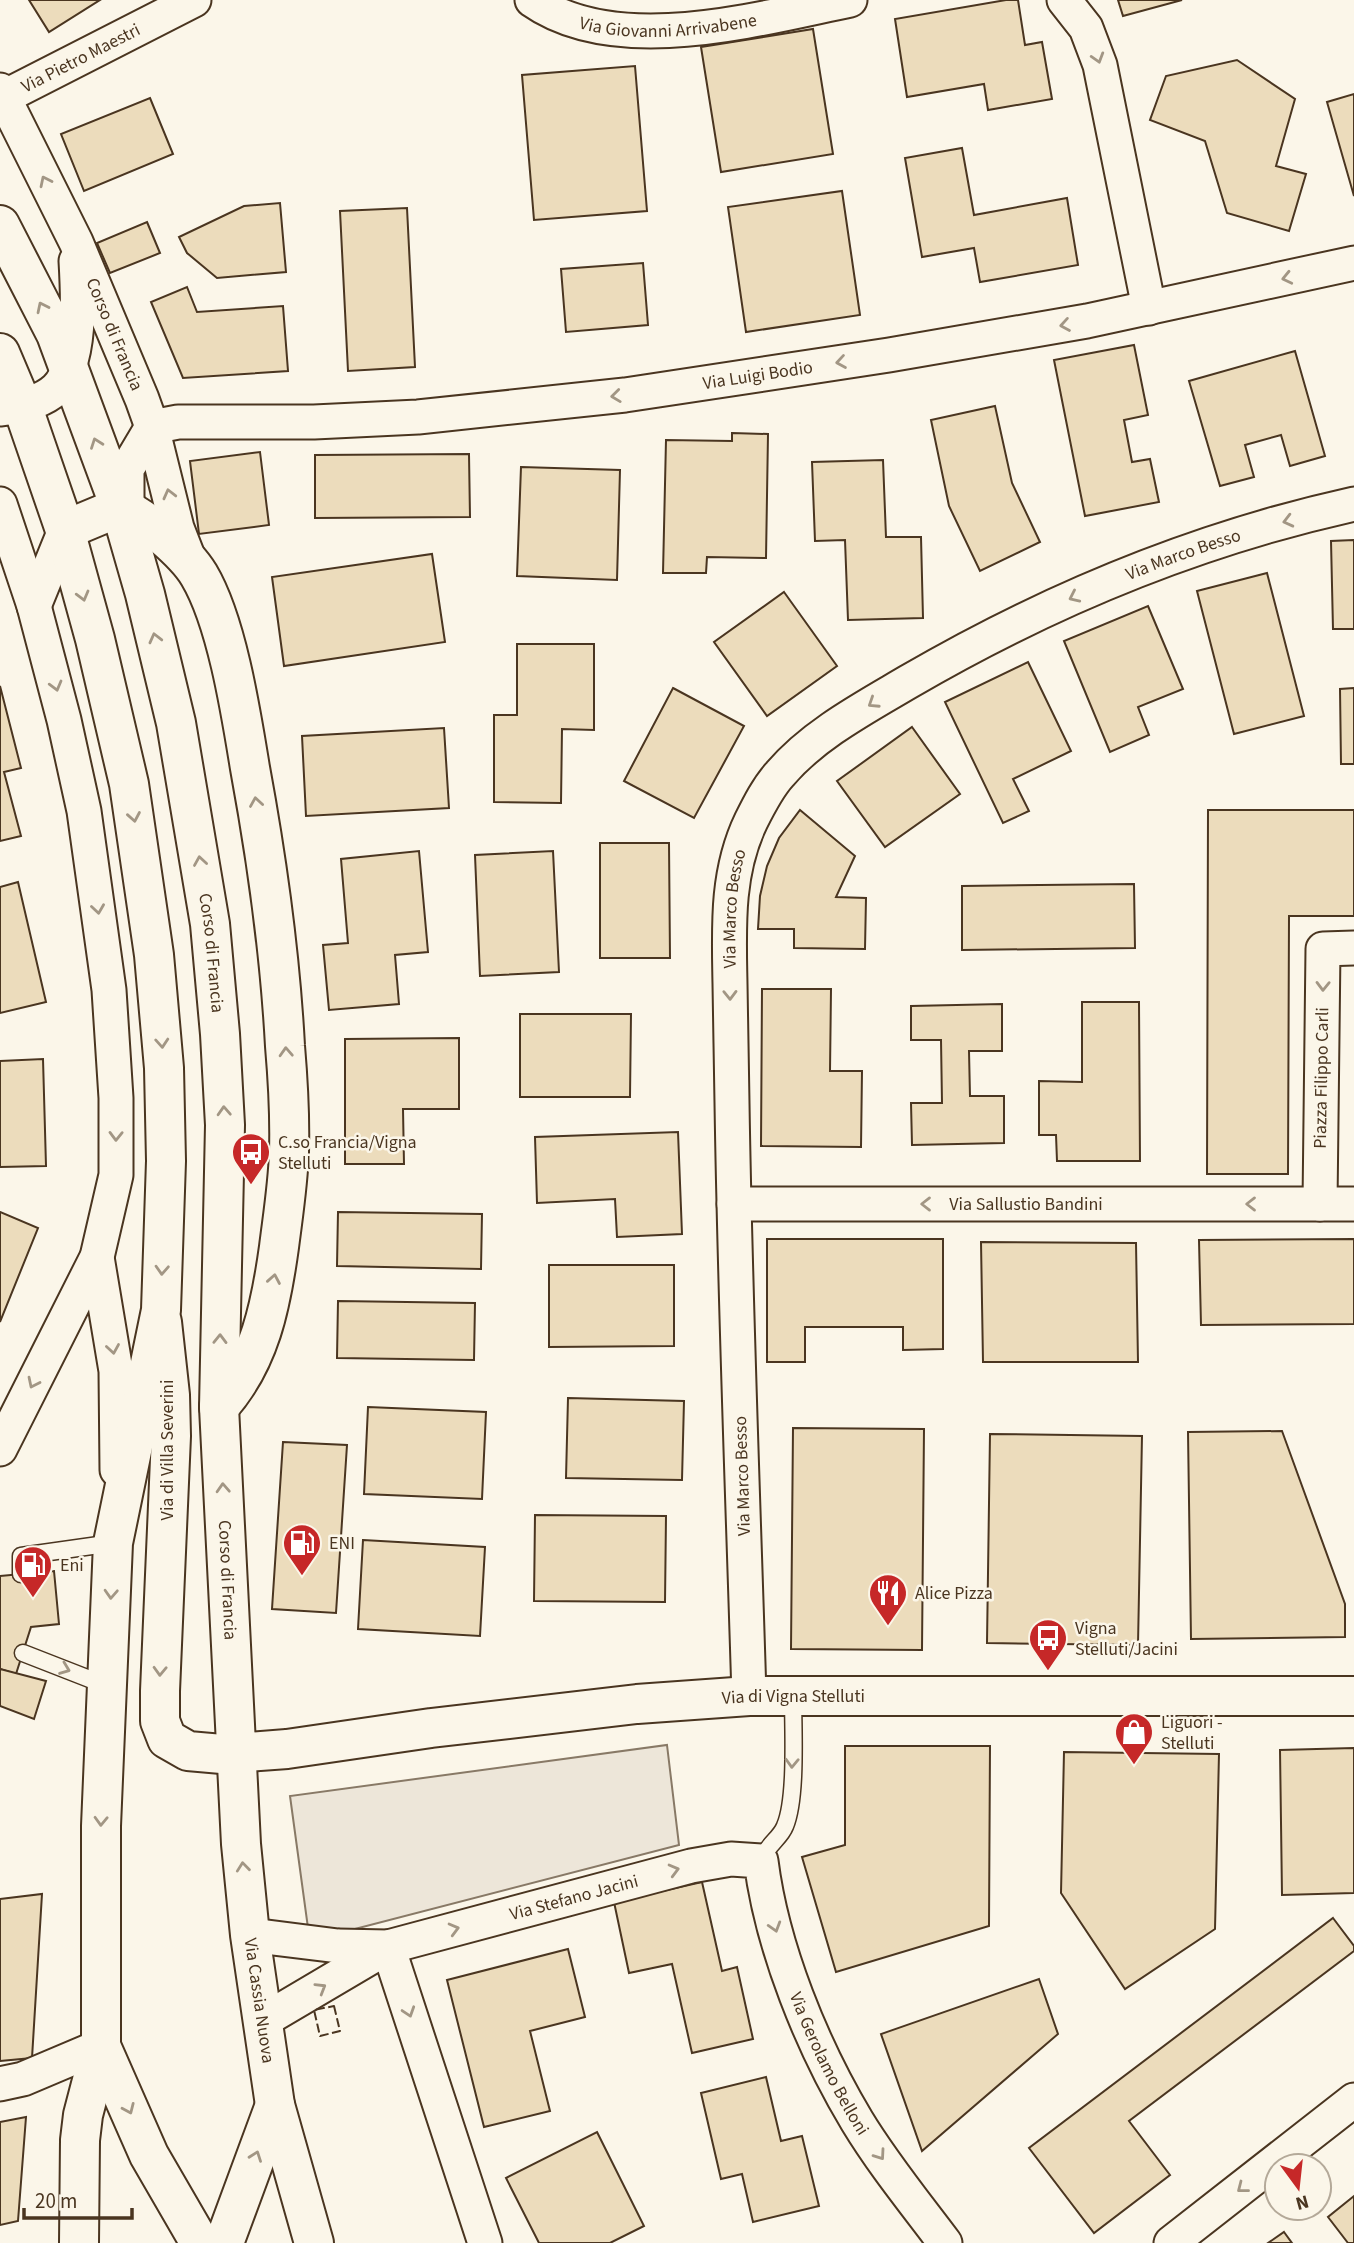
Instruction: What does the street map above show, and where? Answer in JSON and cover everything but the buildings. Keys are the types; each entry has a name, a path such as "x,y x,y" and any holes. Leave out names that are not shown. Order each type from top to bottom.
{"main road":[{"name":"Corso di Francia","path":"0,225 56,334 120,507 145,594 176,723 210,924 225,1125 219,1407 235,1752"},
{"path":"0,353 11,407 65,530 95,639 129,784 153,942 161,1023 166,1161 161,1310"},
{"name":"Corso di Francia","path":"120,507 145,522 189,559 206,590 226,651 254,785 280,983 289,1129 286,1191 270,1304 260,1338 246,1370 219,1407"},
{"path":"65,530 120,507"},
{"name":"Via di Villa Severini","path":"101,2046 101,1826 115,1535 161,1310"},
{"name":"Via di Villa Severini","path":"161,1310 171,1436 162,1604 160,1721 167,1740 178,1746 207,1754 235,1752"},
{"name":"Via di Vigna Stelluti","path":"235,1752 287,1749 572,1711 748,1696 1354,1696"},
{"name":"Via Cassia Nuova","path":"235,1752 241,1843 261,2022 275,2105 314,2243"},
{"path":"79,2243 81,2127 101,2046"},
{"path":"101,2046 149,2155 200,2243"},
{"path":"224,2243 275,2105"}],"street":[{"name":"Via Pietro Maestri","path":"2,94 194,0"},
{"name":"Via Giovanni Arrivabene","path":"532,0 583,23 648,32 716,25 850,0"},
{"path":"1064,0 1086,28 1100,65 1149,308"},
{"name":"Corso di Francia","path":"2,94 76,242 152,427 177,528 189,559"},
{"name":"Corso di Francia","path":"69,370 77,298 76,242"},
{"name":"Via Luigi Bodio","path":"152,427 178,422 314,422 418,417 613,397 889,355 1149,308 1354,262"},
{"path":"11,407 50,394 58,388 69,370"},
{"name":"Corso di Francia","path":"120,507 127,498 127,469 152,427"},
{"path":"0,504 34,606 64,720 84,811 110,1002 116,1073 116,1175 97,1257 0,1449"},
{"name":"Via Marco Besso","path":"748,1696 734,1204 729,905 734,868 752,820 778,775 830,731 883,696 1028,617 1211,542 1354,504"},
{"path":"34,606 65,530"},
{"name":"Piazza Filippo Carli","path":"1320,1205 1323,948 1354,948"},
{"name":"Via Sallustio Bandini","path":"734,1204 1320,1205"},
{"path":"1320,1205 1354,1204"},
{"name":"Via di Villa Severini","path":"97,1257 116,1371 118,1443 115,1535"},
{"name":"Via Stefano Jacini","path":"261,2022 388,1947 691,1866 732,1859 761,1861"},
{"name":"Via Gerolamo Belloni","path":"761,1861 768,1904 789,1972 832,2073 878,2153 945,2243"},
{"name":"Via Stefano Jacini","path":"250,1935 338,1946 388,1947"},
{"path":"388,1947 485,2243"},
{"path":"0,2084 23,2079 101,2046"},
{"path":"1171,2243 1354,2101"}],"lane":[{"path":"21,1574 21,1556 115,1535"},
{"path":"23,1653 107,1685"},
{"path":"761,1861 770,1843 783,1831 790,1808 793,1695"}],"shaded area":[{"path":"667,1745 679,1845 351,1930 308,1928 290,1796"}],"fence":[{"path":"334,2006 340,2031 320,2036 314,2010 334,2006"}],"place":[{"name":"C.so Francia/Vigna Stelluti","path":"251,1186"},
{"name":"ENI","path":"302,1577"},
{"name":"Eni","path":"33,1599"},
{"name":"Alice Pizza","path":"888,1627"},
{"name":"Vigna Stelluti/Jacini","path":"1048,1672"},
{"name":"Liguori - Stelluti","path":"1134,1766"}]}
